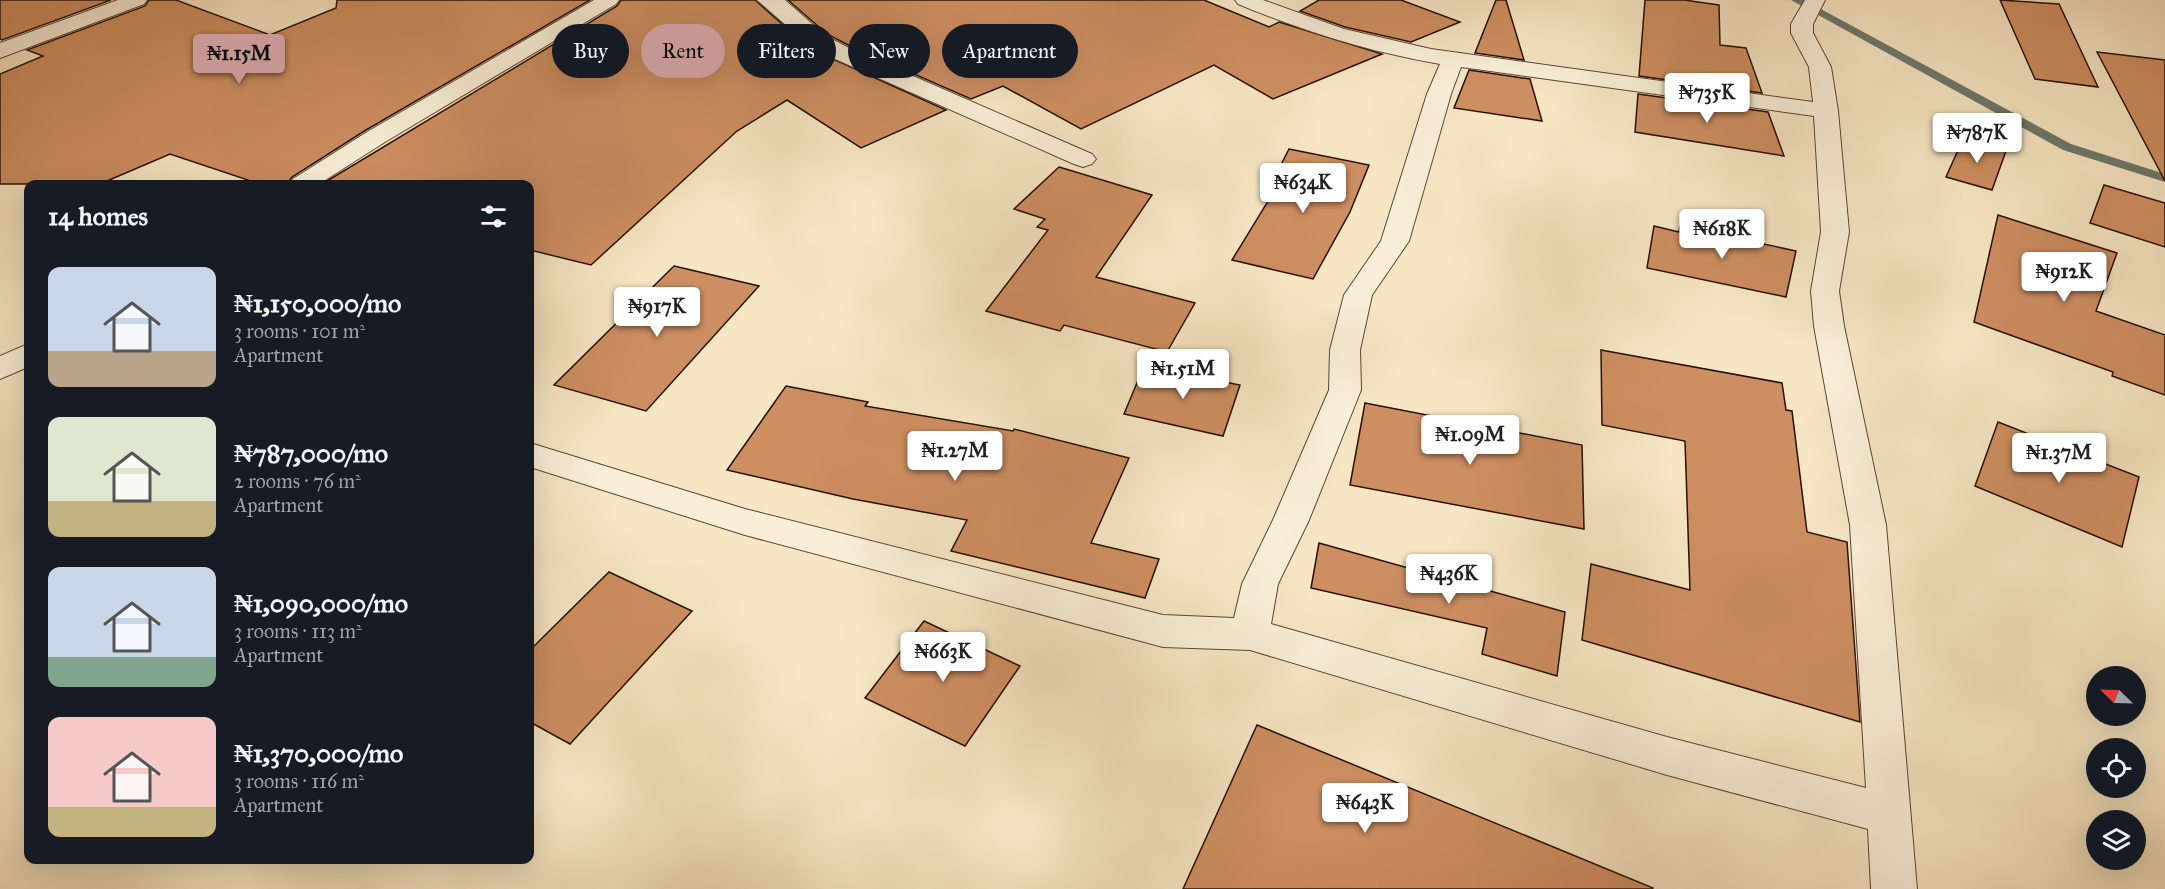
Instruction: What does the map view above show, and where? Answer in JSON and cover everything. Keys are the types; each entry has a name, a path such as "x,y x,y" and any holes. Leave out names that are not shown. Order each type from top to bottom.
{"street":[{"path":"0,51 137,0"},
{"path":"308,180 376,137 609,0"},
{"path":"1245,0 1347,37 1418,55 1725,94 1826,111"},
{"path":"1815,0 1802,24 1802,33 1820,67 1826,111 1835,232 1825,291 1868,525 1894,889"},
{"path":"777,2 818,42 1083,159"},
{"path":"1250,634 1260,584 1291,520 1345,390 1345,350 1358,295 1395,241 1439,94 1453,60"},
{"path":"0,369 24,356"},
{"path":"534,456 745,522 1163,632 1250,634 1667,756 1888,814"}],"building":[{"path":"0,0 111,0 2,40 0,39"},
{"path":"149,0 176,0 270,35 336,8 337,0 590,0 366,130 290,180 248,180 170,154 109,180 24,180 24,184 0,184 0,74 43,56 27,50 145,6"},
{"path":"621,0 755,0 782,24 737,24 737,78 836,78 836,60 848,66 848,78 875,78 946,110 861,148 787,100 737,131 591,265 534,251 534,180 329,180 552,45 552,78 629,78 629,24 587,24 617,6"},
{"path":"788,0 1204,0 1269,27 1279,22 1382,54 1273,99 1214,65 1081,129 1003,86 971,99 923,78 930,78 930,24 848,24 848,45 836,39 836,24 816,24"},
{"path":"1319,0 1401,0 1460,22 1411,42 1345,27 1300,11"},
{"path":"1496,0 1506,0 1524,60 1475,53"},
{"path":"1645,0 1684,0 1719,5 1720,45 1746,48 1762,93 1639,76"},
{"path":"2000,0 2059,4 2098,87 2035,79"},
{"path":"2097,52 2165,60 2165,181"},
{"path":"1469,70 1530,79 1542,121 1454,108"},
{"path":"1638,94 1768,112 1784,156 1635,132"},
{"path":"1963,139 2006,151 1992,190 1946,177"},
{"path":"1289,149 1369,165 1350,212 1313,279 1232,260 1273,193 1267,192"},
{"path":"1059,167 1152,195 1096,277 1195,303 1167,352 1064,325 1060,331 986,311 1048,230 1037,227 1045,219 1014,209"},
{"path":"2104,185 2165,203 2165,247 2090,223"},
{"path":"1998,215 2117,253 2096,311 2165,335 2165,395 2112,376 2113,372 1974,322"},
{"path":"1654,226 1679,232 1680,226 1796,251 1786,297 1647,268"},
{"path":"674,266 759,286 646,411 554,385"},
{"path":"1601,350 1782,383 1786,410 1792,411 1807,532 1847,542 1860,722 1582,640 1591,564 1690,590 1685,441 1602,425"},
{"path":"1144,366 1240,385 1223,436 1124,414"},
{"path":"786,386 868,402 865,406 1013,431 1014,429 1129,458 1091,543 1159,559 1145,598 951,551 967,520 853,499 727,470"},
{"path":"1365,403 1582,445 1584,529 1350,485"},
{"path":"1998,422 2139,477 2122,547 1975,486"},
{"path":"1319,543 1565,612 1557,676 1482,654 1487,628 1311,588"},
{"path":"609,572 692,611 570,744 534,724 534,646"},
{"path":"924,621 1020,666 965,746 865,698"},
{"path":"1257,725 1653,888 1183,889"}],"waterway":[{"path":"1796,0 2067,147 2165,178"}]}
